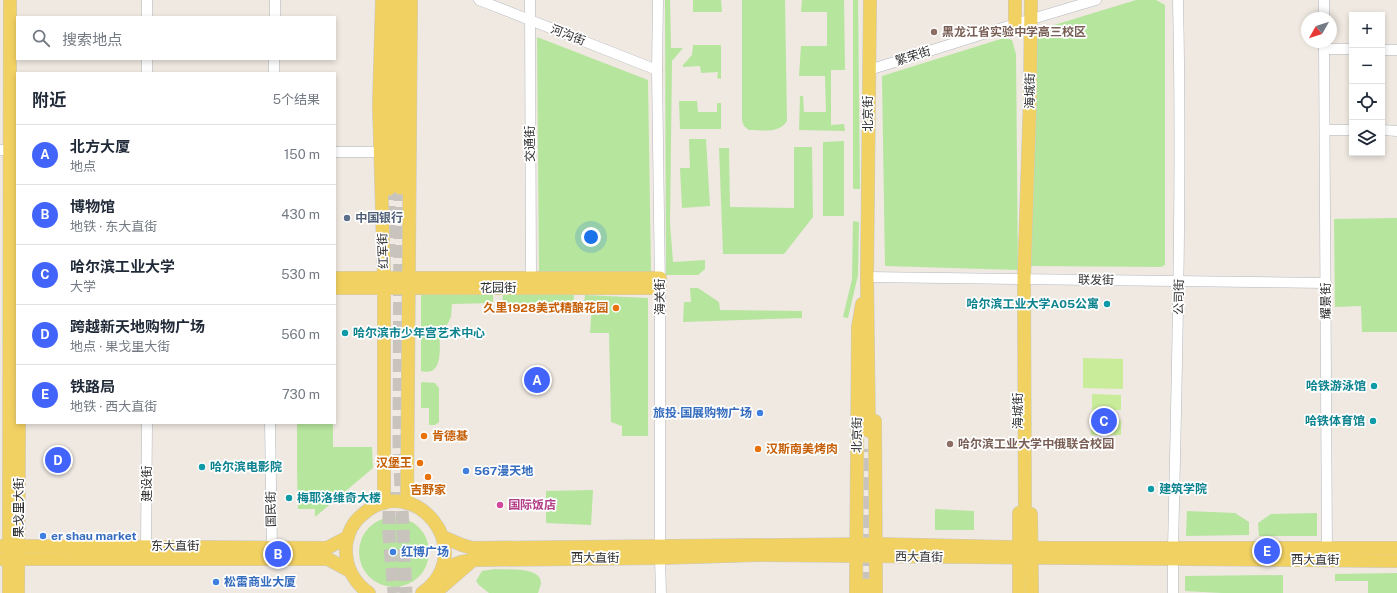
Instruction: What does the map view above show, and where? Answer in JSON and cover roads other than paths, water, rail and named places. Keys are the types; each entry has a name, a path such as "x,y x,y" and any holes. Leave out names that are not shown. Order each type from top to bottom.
{"main road":[{"name":"果戈里大街","path":"9,593 10,0"},
{"path":"17,0 17,16"},
{"name":"红军街","path":"382,0 379,152 384,283 384,503"},
{"path":"392,0 395,68 395,188 390,88 395,68 402,0"},
{"name":"红军街","path":"407,503 411,0"},
{"name":"北京街","path":"870,0 867,277 870,431"},
{"path":"1015,0 1015,24"},
{"name":"海城街","path":"1025,524 1024,279 1030,104 1031,0"},
{"path":"17,60 17,72"},
{"path":"379,105 390,88"},
{"name":"北京街","path":"866,591 877,550 875,327 867,277"},
{"name":"北京街","path":"866,591 856,550 858,327 867,277"},
{"name":"花园街","path":"336,278 384,283 660,283"},
{"name":"海城街","path":"1024,279 1018,298 1018,306 1025,591"},
{"name":"花园街","path":"336,288 384,283"},
{"name":"果戈里大街","path":"9,546 18,424"},
{"path":"369,593 356,582 350,571 346,556 348,537 360,517 372,508 384,503 393,502 407,503 430,515 440,529 443,537 445,553 442,569 432,585 422,593"},
{"name":"东大直街","path":"9,546 272,546 327,548 348,537"},
{"name":"西大直街","path":"443,537 472,548 758,555 856,550 1025,553 1327,554 1397,548"},
{"name":"西大直街","path":"442,569 457,563 474,560 660,552"},
{"name":"西大直街","path":"1327,554 1397,561"},
{"name":"东大直街","path":"9,560 328,559 350,571"},
{"name":"果戈里大街","path":"9,560 18,593"},
{"path":"435,593 474,560"}],"street":[{"path":"147,0 147,16"},
{"path":"275,0 275,16"},
{"name":"河沟街","path":"479,0 657,70"},
{"name":"交通街","path":"530,0 531,283"},
{"name":"海关街","path":"658,0 657,70 660,283 661,593"},
{"name":"繁荣街","path":"869,70 1096,0"},
{"name":"公司街","path":"1173,593 1179,282 1180,94 1178,0"},
{"path":"1324,0 1324,12"},
{"path":"1337,47 1349,49"},
{"name":"耀景街","path":"1324,48 1327,554"},
{"path":"1385,50 1397,50"},
{"path":"147,60 147,72"},
{"path":"274,60 274,72"},
{"path":"1324,130 1349,130"},
{"path":"1385,130 1397,131"},
{"path":"336,152 379,152"},
{"name":"联发街","path":"867,277 1326,283"},
{"name":"建设街","path":"146,546 147,424"},
{"name":"国民街","path":"270,424 272,546"}],"tunnel":[{"path":"400,188 399,446 406,593"},
{"path":"389,189 389,257"},
{"path":"866,585 869,449"},
{"path":"389,492 389,535 394,593"}],"place":[{"name":"黑龙江省实验中学高三校区","path":"934,32"},
{"name":"中国银行","path":"347,218"},
{"name":"哈尔滨工业大学A05公寓","path":"1107,304"},
{"name":"久里1928美式精酿花园","path":"616,308"},
{"name":"哈尔滨市少年宫艺术中心","path":"345,333"},
{"name":"北方大厦","path":"537,380"},
{"name":"哈铁游泳馆","path":"1374,386"},
{"name":"旅投·国展购物广场","path":"760,413"},
{"name":"哈尔滨工业大学","path":"1104,421"},
{"name":"哈铁体育馆","path":"1373,421"},
{"name":"肯德基","path":"424,436"},
{"name":"哈尔滨工业大学中俄联合校园","path":"950,444"},
{"name":"汉斯南美烤肉","path":"758,449"},
{"name":"跨越新天地购物广场","path":"58,460"},
{"name":"汉堡王","path":"420,463"},
{"name":"哈尔滨电影院","path":"202,467"},
{"name":"567漫天地","path":"466,471"},
{"name":"吉野家","path":"428,477"},
{"name":"建筑学院","path":"1151,489"},
{"name":"梅耶洛维奇大楼","path":"289,498"},
{"name":"国际饭店","path":"500,505"},
{"name":"er shau market","path":"43,536"},
{"name":"铁路局","path":"1267,551"},
{"name":"红博广场","path":"393,552"},
{"name":"博物馆","path":"278,554"},
{"name":"松雷商业大厦","path":"216,582"}]}
